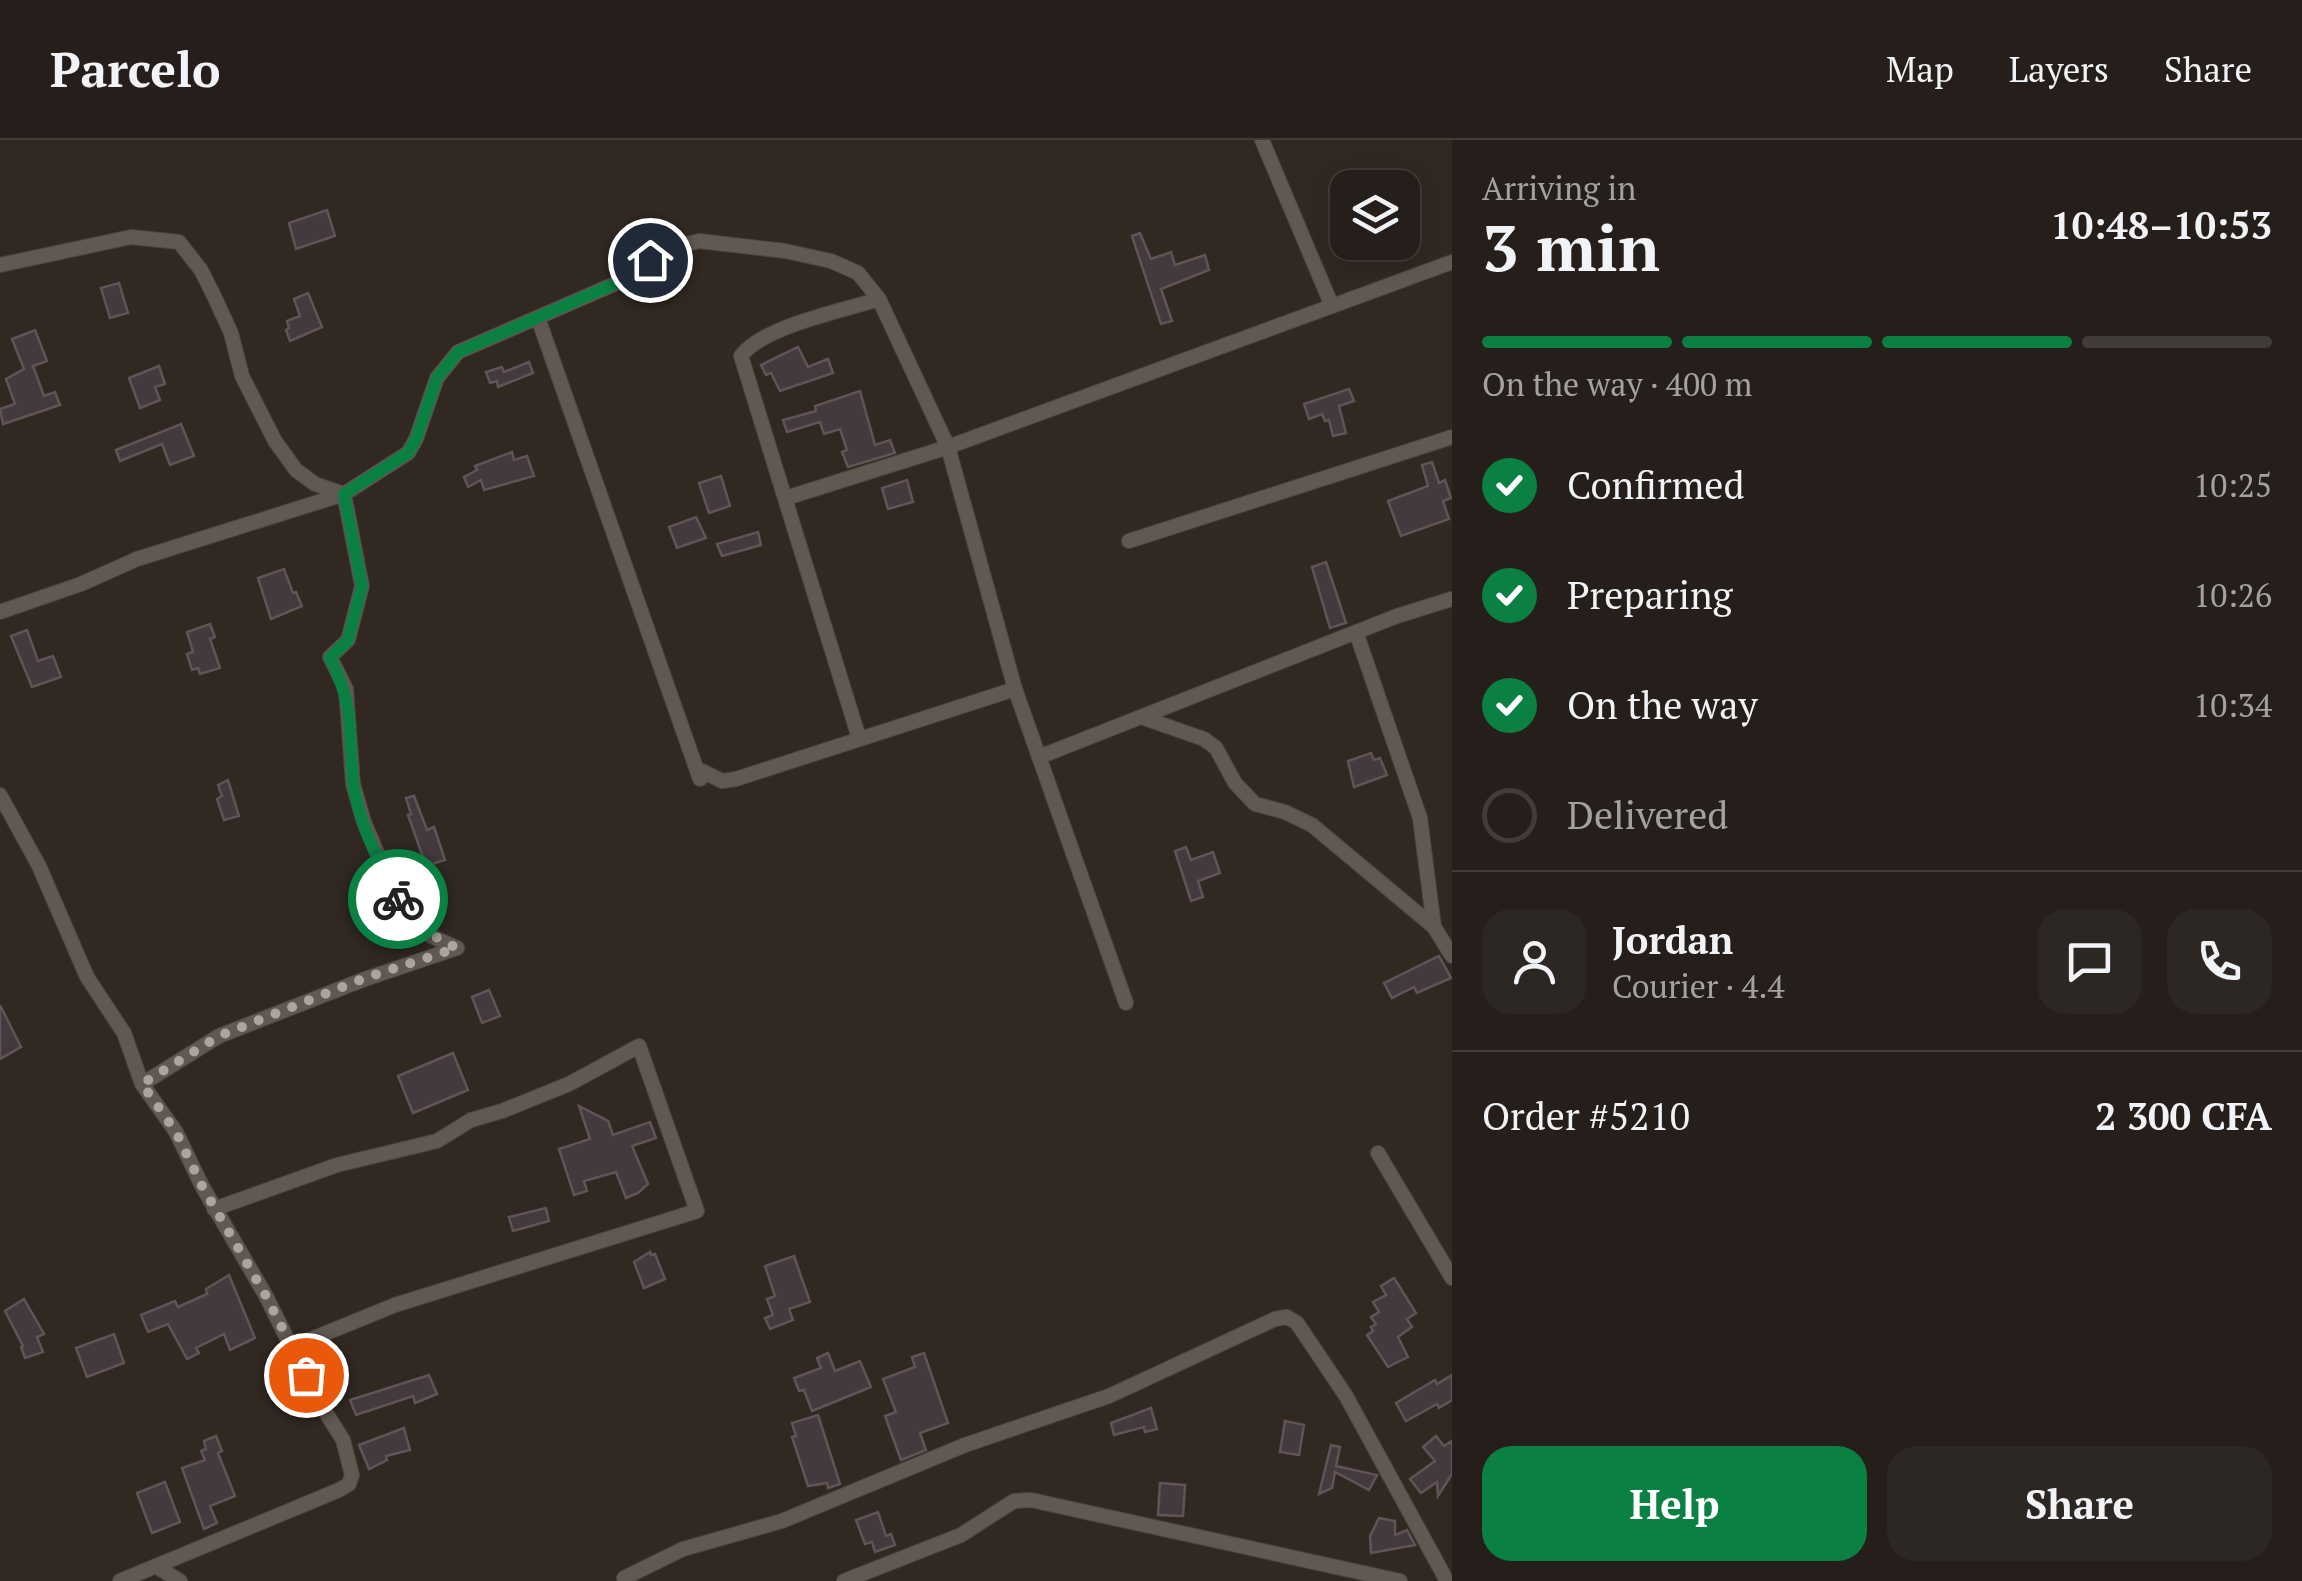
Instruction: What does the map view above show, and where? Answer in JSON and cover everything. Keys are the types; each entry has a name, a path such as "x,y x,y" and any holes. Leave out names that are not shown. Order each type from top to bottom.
{"street":[{"path":"1262,140 1332,306"},
{"path":"0,265 132,237 179,242 201,270 214,296 231,333 242,376 275,440 296,470 315,484 344,494"},
{"path":"0,612 81,584 137,559 344,494 408,453 437,378 458,352 633,276 668,249 698,241 785,251 831,261 858,272 880,299 948,448 1016,689 1126,1002"},
{"path":"786,498 948,448 1452,262"},
{"path":"860,738 741,356 755,342 774,334 880,299"},
{"path":"538,318 700,779 702,771 722,781 736,779 1016,689"},
{"path":"1129,541 1452,437"},
{"path":"142,1084 219,1036 365,978 457,948 432,936 410,918 384,870 353,784 346,689 330,658 348,640 362,586 344,494"},
{"path":"1039,757 1452,598"},
{"path":"1356,632 1420,818 1434,927"},
{"path":"1141,717 1204,739 1216,748 1234,783 1255,804 1312,825 1434,927 1452,956"},
{"path":"0,795 38,866 87,977 124,1032 142,1084 176,1132 316,1397 343,1440 352,1475 349,1484 120,1581"},
{"path":"214,1208 337,1165 437,1141 470,1120 569,1084 639,1046 698,1211 396,1305 292,1347"},
{"path":"1378,1153 1452,1278"},
{"path":"621,1580 682,1550 782,1520 965,1444 1109,1396 1275,1319 1287,1317 1297,1323 1346,1396 1447,1581"},
{"path":"844,1581 961,1535 1014,1501 1031,1500 1400,1581"},
{"path":"157,1567 180,1581"}],"building":[{"path":"327,210 335,236 296,249 289,223"},
{"path":"1140,233 1151,259 1171,252 1175,265 1205,255 1209,270 1161,289 1172,321 1161,324 1132,236"},
{"path":"119,283 128,313 110,318 101,288"},
{"path":"308,293 322,327 290,341 287,321 300,316 294,299"},
{"path":"35,330 47,361 33,366 44,396 55,392 60,405 3,424 0,409 15,404 6,379 24,369 12,339"},
{"path":"798,347 808,367 828,359 833,373 780,391 771,373 766,375 761,365"},
{"path":"529,362 533,373 498,387 497,381 490,383 486,372 502,367 504,372"},
{"path":"159,366 165,384 155,387 160,400 140,408 129,378"},
{"path":"1349,389 1354,401 1339,406 1346,433 1333,436 1329,420 1325,421 1322,414 1309,419 1304,404"},
{"path":"860,391 875,445 890,440 895,453 848,467 840,429 824,434 820,422 787,432 783,420 816,411 815,406"},
{"path":"181,424 194,456 170,465 162,444 120,461 116,450"},
{"path":"512,452 514,460 527,456 534,476 484,490 481,480 468,487 464,477 477,470 475,466"},
{"path":"1432,462 1439,483 1445,480 1451,498 1443,501 1449,519 1401,536 1388,501 1428,486 1422,465"},
{"path":"721,476 730,506 709,513 699,483"},
{"path":"907,480 913,502 888,509 882,488"},
{"path":"696,517 706,538 677,548 669,527"},
{"path":"758,532 761,545 722,556 717,544"},
{"path":"1326,562 1346,623 1330,628 1312,567"},
{"path":"284,569 302,606 271,619 258,578"},
{"path":"210,624 215,637 210,639 220,668 200,674 198,668 192,670 187,654 193,652 187,632"},
{"path":"27,630 38,661 53,656 61,677 32,687 11,636"},
{"path":"1371,753 1374,760 1380,758 1387,775 1354,787 1348,761"},
{"path":"228,780 239,816 224,820 217,799 222,796 218,785"},
{"path":"414,796 427,830 434,827 445,860 426,866 408,815 411,814 406,798"},
{"path":"1186,847 1191,860 1213,852 1220,873 1198,881 1203,897 1191,901 1175,851"},
{"path":"1439,956 1451,978 1417,993 1414,987 1392,998 1384,983"},
{"path":"489,990 500,1016 482,1023 472,997"},
{"path":"0,1005 21,1047 0,1059"},
{"path":"453,1053 468,1090 413,1113 398,1076"},
{"path":"579,1106 608,1121 613,1135 650,1122 656,1138 632,1146 648,1184 638,1193 626,1198 616,1172 584,1181 587,1191 574,1195 559,1149 590,1139"},
{"path":"546,1208 549,1221 513,1231 509,1217"},
{"path":"650,1252 655,1254 665,1279 644,1288 634,1262"},
{"path":"794,1256 810,1302 789,1309 793,1320 770,1329 765,1318 773,1315 767,1299 775,1296 765,1266"},
{"path":"229,1275 255,1338 230,1350 224,1334 196,1348 199,1353 187,1359 168,1324 148,1332 141,1315 175,1301 178,1307 207,1294 206,1289"},
{"path":"1394,1278 1416,1313 1407,1319 1412,1327 1398,1337 1408,1357 1388,1367 1367,1335 1376,1324 1371,1317 1379,1312 1373,1302 1386,1295 1381,1286"},
{"path":"24,1299 44,1334 37,1337 43,1352 25,1358 5,1311"},
{"path":"114,1334 124,1363 87,1377 76,1348"},
{"path":"828,1353 835,1371 860,1361 871,1387 812,1411 804,1390 799,1391 794,1378 821,1368 817,1358"},
{"path":"924,1353 948,1423 920,1433 926,1450 901,1460 885,1416 896,1412 883,1379 915,1367 912,1357"},
{"path":"429,1375 437,1394 415,1403 413,1396 356,1415 350,1400"},
{"path":"1452,1375 1452,1400 1406,1421 1396,1403 1435,1380 1437,1384"},
{"path":"1151,1408 1157,1429 1145,1432 1144,1427 1114,1435 1111,1423"},
{"path":"818,1415 840,1484 828,1488 827,1483 808,1486 792,1437 796,1436 792,1423"},
{"path":"1285,1421 1304,1425 1299,1455 1280,1452"},
{"path":"404,1428 410,1450 386,1456 387,1460 369,1469 359,1445"},
{"path":"216,1436 222,1451 218,1453 235,1496 210,1506 217,1523 204,1529 182,1468 205,1460 201,1451 206,1449 204,1441"},
{"path":"1436,1436 1444,1446 1452,1441 1452,1474 1438,1496 1437,1482 1421,1493 1410,1479 1435,1461 1423,1447"},
{"path":"1331,1445 1340,1447 1336,1466 1377,1475 1369,1490 1335,1472 1332,1488 1319,1494"},
{"path":"165,1482 180,1522 152,1533 137,1493"},
{"path":"1160,1483 1185,1485 1183,1516 1158,1515"},
{"path":"878,1512 886,1536 891,1534 895,1545 875,1552 872,1542 865,1544 856,1520"},
{"path":"1379,1518 1395,1521 1395,1535 1407,1530 1415,1545 1371,1553 1370,1536"}],"way so far":[{"path":"306,1375 176,1132 142,1084 219,1036 365,978 457,948 432,936 410,918 398,899"}],"route":[{"path":"398,899 364,822 353,784 346,689 330,658 348,640 362,586 344,494 408,453 437,378 458,352 633,276 650,260"}]}
